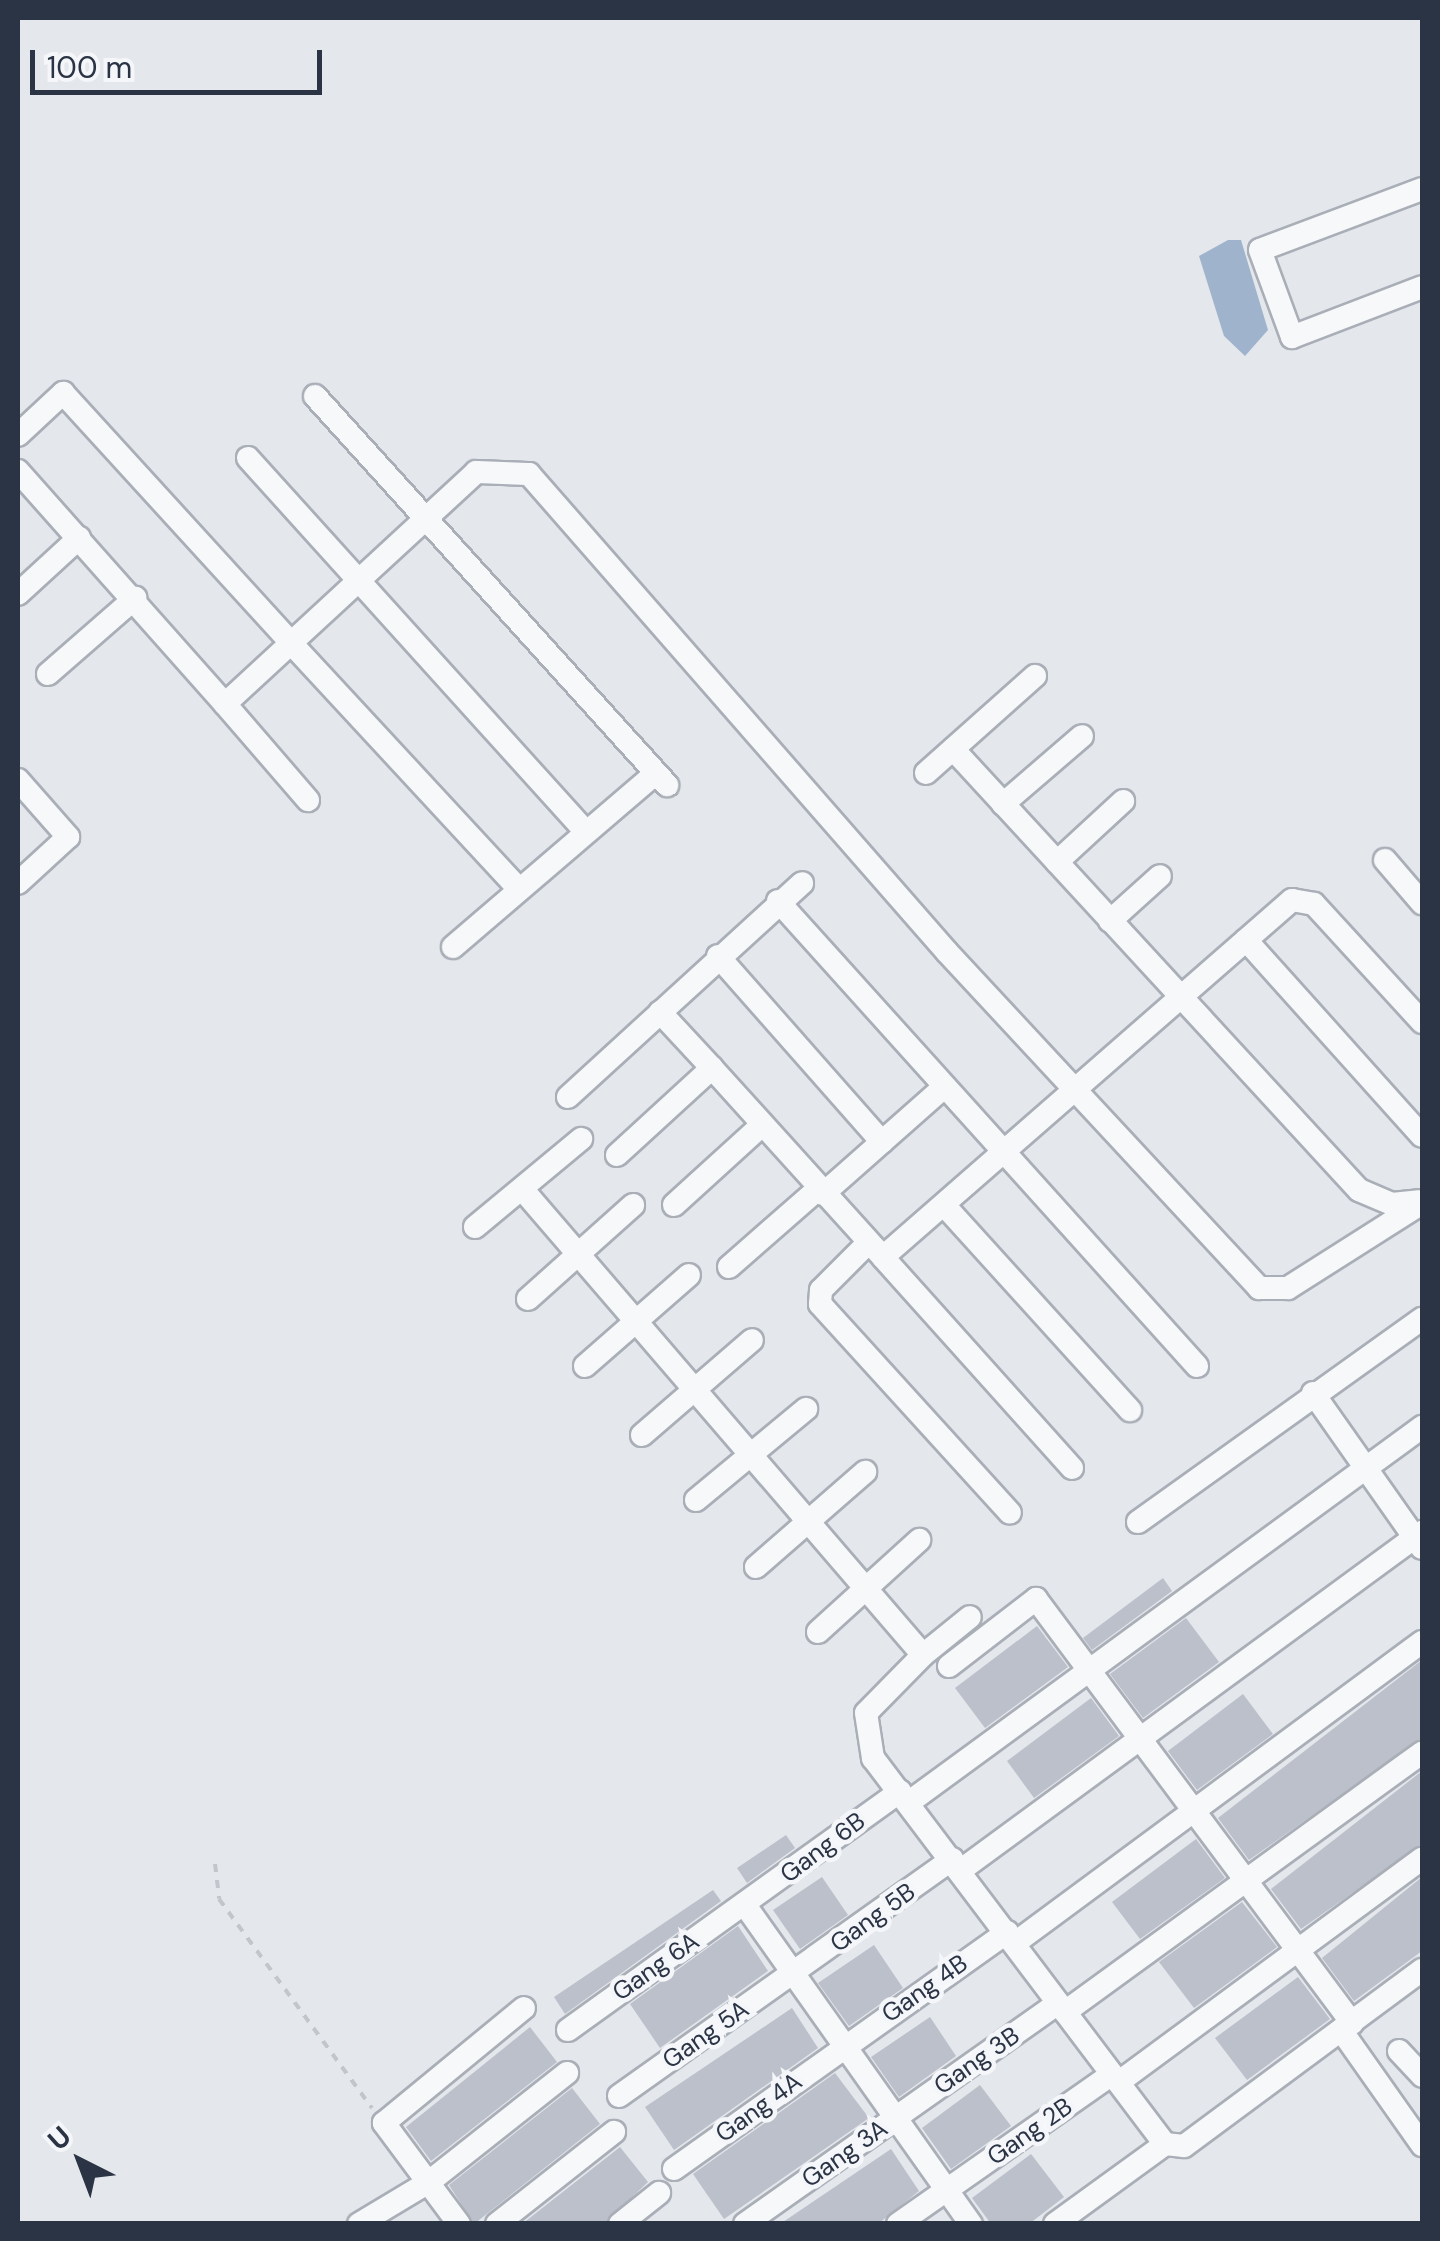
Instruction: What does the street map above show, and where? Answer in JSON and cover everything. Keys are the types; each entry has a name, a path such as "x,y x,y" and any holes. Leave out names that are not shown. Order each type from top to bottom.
{"street":[{"path":"1422,188 1260,250 1292,336 1422,287"},
{"path":"18,434 63,394 518,888"},
{"path":"316,396 662,779 583,829 453,947"},
{"path":"248,458 583,829"},
{"path":"226,704 476,472 515,466 529,474 1074,1088 1272,1294 1422,1202"},
{"path":"18,471 134,598 308,800"},
{"path":"18,594 79,538"},
{"path":"48,674 134,598"},
{"path":"926,774 1035,676"},
{"path":"1003,804 1082,736"},
{"path":"953,750 1110,921 1183,994 1360,1190 1392,1204 1422,1202"},
{"path":"18,780 68,837 18,882"},
{"path":"1057,862 1123,801"},
{"path":"1385,860 1422,903"},
{"path":"1110,921 1160,876"},
{"path":"568,1097 802,883"},
{"path":"1010,1513 820,1304 821,1290 944,1205 1074,1088 1302,896 1422,1022"},
{"path":"778,901 1198,1366"},
{"path":"1246,940 1422,1136"},
{"path":"718,956 882,1142"},
{"path":"660,1012 1072,1468"},
{"path":"617,1155 712,1068"},
{"path":"728,1267 944,1087"},
{"path":"674,1205 762,1125"},
{"path":"475,1227 580,1140"},
{"path":"523,1190 923,1655"},
{"path":"528,1299 633,1205"},
{"path":"944,1205 1130,1410"},
{"path":"585,1366 689,1276"},
{"path":"1138,1522 1422,1319"},
{"path":"642,1435 752,1340"},
{"path":"1313,1394 1420,1539"},
{"path":"696,1500 806,1409"},
{"name":"Gang 6B","path":"746,1905 1090,1670 1422,1427"},
{"path":"756,1567 865,1472"},
{"name":"Gang 5B","path":"793,1974 1141,1739 1420,1539"},
{"path":"818,1632 919,1540"},
{"path":"949,1666 1036,1598 1299,1954 1422,2145"},
{"path":"970,1617 923,1655 861,1727 904,1797 1165,2144"},
{"name":"Gang 4B","path":"843,2046 1011,1938 1422,1642"},
{"name":"Gang 3B","path":"896,2118 1246,1883 1422,1752"},
{"name":"Gang 2B","path":"898,2224 1299,1954 1422,1859"},
{"path":"746,1905 970,2224"},
{"name":"Gang 6A","path":"568,2030 746,1905"},
{"path":"1055,2224 1165,2144 1184,2146 1422,1970"},
{"name":"Gang 5A","path":"619,2096 793,1974"},
{"path":"460,2224 384,2124 524,2008"},
{"name":"Gang 4A","path":"674,2170 843,2046"},
{"path":"1399,2051 1422,2076"},
{"path":"359,2224 429,2182 567,2073"},
{"name":"Gang 3A","path":"745,2224 896,2118"},
{"path":"497,2224 614,2132"},
{"path":"620,2224 659,2193"}],"path":[{"path":"215,1864 218,1899 384,2124"}],"water":[{"path":"1228,240 1241,240 1268,330 1245,356 1224,336 1199,256"}],"building":[{"path":"1163,1578 1172,1591 1092,1650 1083,1638"},
{"path":"1186,1618 1219,1662 1143,1718 1110,1674"},
{"path":"1037,1626 1068,1667 985,1728 955,1688"},
{"path":"1422,1660 1422,1738 1249,1860 1218,1818"},
{"path":"1243,1694 1273,1734 1197,1790 1168,1751"},
{"path":"1091,1698 1119,1736 1034,1798 1007,1761"},
{"path":"1422,1771 1422,1844 1301,1929 1271,1889"},
{"path":"786,1835 795,1848 747,1883 737,1868"},
{"path":"1196,1839 1225,1878 1140,1939 1112,1902"},
{"path":"822,1877 848,1915 800,1949 773,1910"},
{"path":"1422,1877 1422,1951 1354,2001 1322,1958"},
{"path":"713,1890 721,1901 565,2014 554,1997"},
{"path":"1242,1902 1277,1947 1194,2008 1159,1962"},
{"path":"738,1926 768,1971 660,2048 630,2004"},
{"path":"874,1945 903,1988 849,2026 818,1983"},
{"path":"1298,1977 1330,2019 1247,2080 1215,2038"},
{"path":"792,2008 818,2048 674,2150 645,2107"},
{"path":"930,2017 956,2056 899,2097 871,2057"},
{"path":"530,2027 557,2062 431,2161 406,2127"},
{"path":"835,2073 869,2118 724,2219 693,2174"},
{"path":"980,2085 1011,2126 951,2169 922,2128"},
{"path":"572,2088 600,2124 474,2224 449,2185"},
{"path":"620,2147 648,2182 604,2224 522,2224"},
{"path":"891,2149 919,2191 878,2224 780,2224"},
{"path":"1031,2154 1064,2197 1029,2224 991,2224 972,2198"}]}
